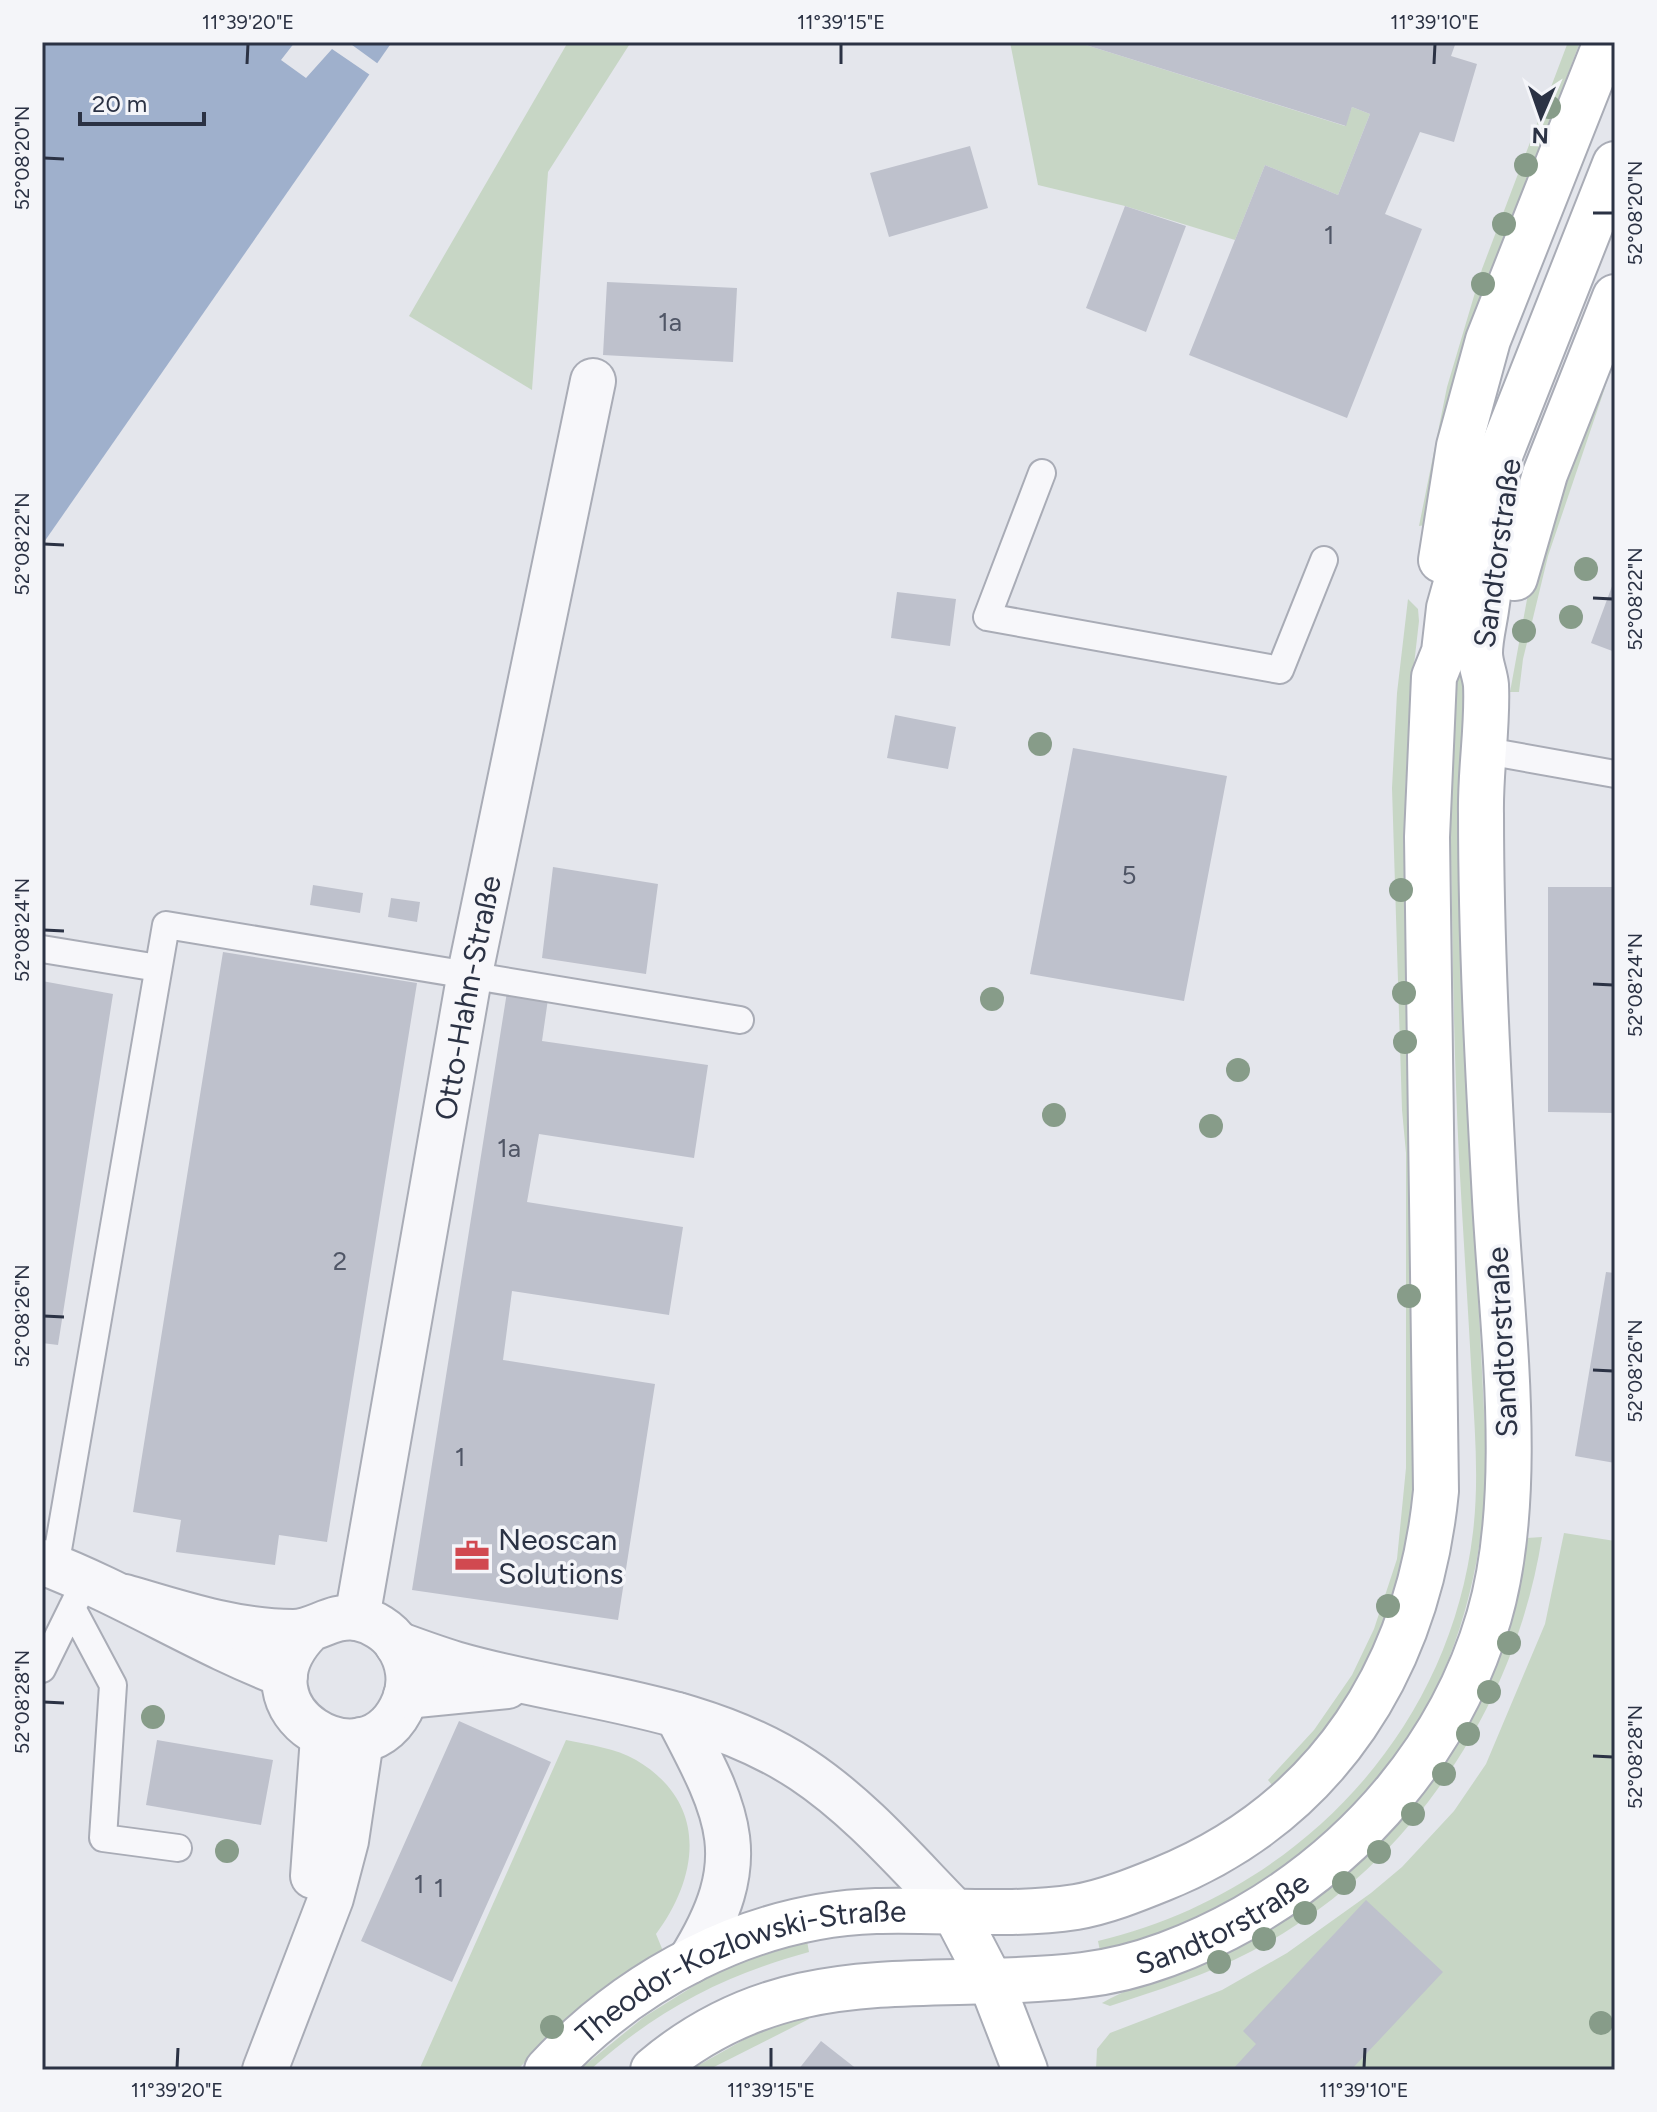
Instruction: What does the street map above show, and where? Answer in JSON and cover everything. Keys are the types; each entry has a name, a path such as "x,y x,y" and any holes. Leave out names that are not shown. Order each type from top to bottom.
{"main road":[{"path":"1434,677 1431,649 1448,503 1471,392 1488,340 1606,42"},
{"name":"Sandtorstraße","path":"954,1911 1075,1907 1151,1884 1223,1850 1289,1802 1333,1757 1365,1712 1404,1637 1428,1555 1436,1491 1427,837 1434,677 1444,652 1449,608 1468,539 1615,164"},
{"path":"1486,683 1500,657 1514,579 1545,474 1615,297"},
{"name":"Sandtorstraße","path":"991,1982 1087,1975 1143,1961 1213,1934 1302,1883 1346,1846 1416,1767 1448,1713 1482,1637 1500,1566 1508,1497 1504,1361 1483,992 1481,750 1486,683 1480,654 1519,407"},
{"name":"Theodor-Kozlowski-Straße","path":"547,2070 615,2008 690,1961 760,1932 812,1918 875,1911 954,1911"},
{"path":"954,1911 991,1982 1025,2070"},
{"name":"Theodor-Kozlowski-Straße","path":"653,2070 683,2047 744,2015 825,1988 864,1983 991,1982"}],"street":[{"name":"Otto-Hahn-Straße","path":"357,1618 469,978 593,381"},
{"path":"63,1579 235,1626 308,1631"},
{"path":"125,1597 228,1654 285,1675"},
{"path":"357,1618 379,1627 397,1644 408,1669 406,1696 390,1724 342,1739 307,1727 294,1713 286,1695 285,1675 291,1651 308,1631 331,1619 357,1618"},
{"path":"397,1644 455,1664 677,1715 740,1736 803,1770 880,1834 954,1911"},
{"path":"406,1696 453,1694 535,1682"},
{"path":"677,1715 712,1782 726,1822 730,1854 728,1880 719,1908 690,1961"},
{"path":"265,2070 313,1953 339,1870 342,1739"}],"lane":[{"path":"1042,473 987,617 1280,670 1324,560"},
{"path":"1481,750 1615,774"},
{"path":"42,1669 63,1579 166,925 469,978 740,1020"},
{"path":"42,949 158,968"},
{"path":"63,1579 113,1685 103,1838 178,1848"}],"green space":[{"path":"568,42 631,42 548,172 532,390 409,316"},
{"path":"1010,42 1087,42 1086,45 1345,126 1352,107 1370,114 1338,195 1265,165 1235,240 1125,206 1038,185"},
{"path":"1568,42 1580,42 1488,285 1432,524 1419,526 1447,387 1482,269"},
{"path":"1615,322 1615,358 1548,556 1523,659 1519,692 1510,692 1532,572"},
{"path":"1408,599 1418,609 1419,621 1410,700 1405,795 1413,1509 1397,1587 1368,1660 1327,1727 1272,1785 1268,1780 1314,1730 1352,1675 1374,1629 1397,1559 1406,1468 1406,1153 1392,788 1397,693"},
{"path":"1461,633 1466,678 1459,802 1462,975 1487,1470 1482,1528 1472,1584 1457,1637 1436,1687 1410,1735 1378,1779 1340,1821 1295,1859 1226,1905 1171,1931 1100,1951 1098,1941 1169,1918 1236,1886 1296,1845 1350,1795 1395,1739 1432,1675 1458,1606 1473,1532 1476,1476 1459,1158 1453,972 1451,771"},
{"path":"1564,1533 1615,1541 1615,2070 1096,2070 1097,2049 1110,2033 1222,1990 1287,1953 1402,1867 1454,1811 1486,1764 1545,1624"},
{"path":"1542,1537 1528,1601 1507,1663 1480,1722 1445,1778 1405,1830 1359,1876 1308,1917 1252,1951 1164,1988 1110,2006 1102,2003 1248,1942 1303,1908 1352,1869 1397,1823 1435,1773 1468,1719 1494,1661 1514,1601 1527,1538"},
{"path":"566,1740 602,1747 636,1760 660,1777 676,1797 686,1819 690,1841 688,1865 670,1912 656,1934 663,1951 586,2003 517,2070 419,2070"},
{"path":"807,1941 809,1952 719,1984 640,2030 590,2070 579,2070 644,2017 721,1969"},
{"path":"808,2015 809,2019 708,2070 690,2070 754,2034"}],"water":[{"path":"42,42 392,42 42,545"}],"pier":[{"path":"295,42 348,42 381,66 373,77 332,49 306,78 281,60"}],"building":[{"path":"1087,42 1456,42 1451,56 1477,64 1454,142 1420,132 1385,214 1422,229 1347,418 1189,355 1265,165 1338,195 1370,114 1352,107 1346,126 1086,45"},
{"path":"970,146 988,208 889,237 870,173"},
{"path":"1125,206 1186,226 1146,332 1086,308"},
{"path":"607,282 737,288 733,362 603,355"},
{"path":"1615,578 1615,652 1591,643"},
{"path":"897,592 956,599 950,646 891,638"},
{"path":"895,715 956,727 948,769 887,758"},
{"path":"1073,748 1227,776 1184,1001 1030,974"},
{"path":"553,867 658,884 646,974 542,958"},
{"path":"313,885 363,893 360,913 310,905"},
{"path":"1548,887 1615,887 1615,1113 1548,1112"},
{"path":"391,898 420,902 417,922 388,917"},
{"path":"223,952 417,983 327,1542 279,1535 275,1565 176,1552 181,1520 133,1512"},
{"path":"42,981 113,994 58,1345 42,1343"},
{"path":"507,992 548,999 542,1041 708,1065 694,1158 539,1134 527,1202 683,1227 669,1315 512,1291 503,1360 655,1384 618,1620 412,1590"},
{"path":"1606,1272 1615,1273 1615,1463 1575,1456"},
{"path":"459,1721 551,1762 452,1982 361,1941"},
{"path":"157,1740 273,1760 261,1825 146,1805"},
{"path":"1366,1900 1443,1972 1351,2070 1232,2070 1256,2044 1243,2031"},
{"path":"821,2041 858,2070 798,2070"}],"place":[{"name":"Neoscan Solutions","path":"472,1556"}]}
